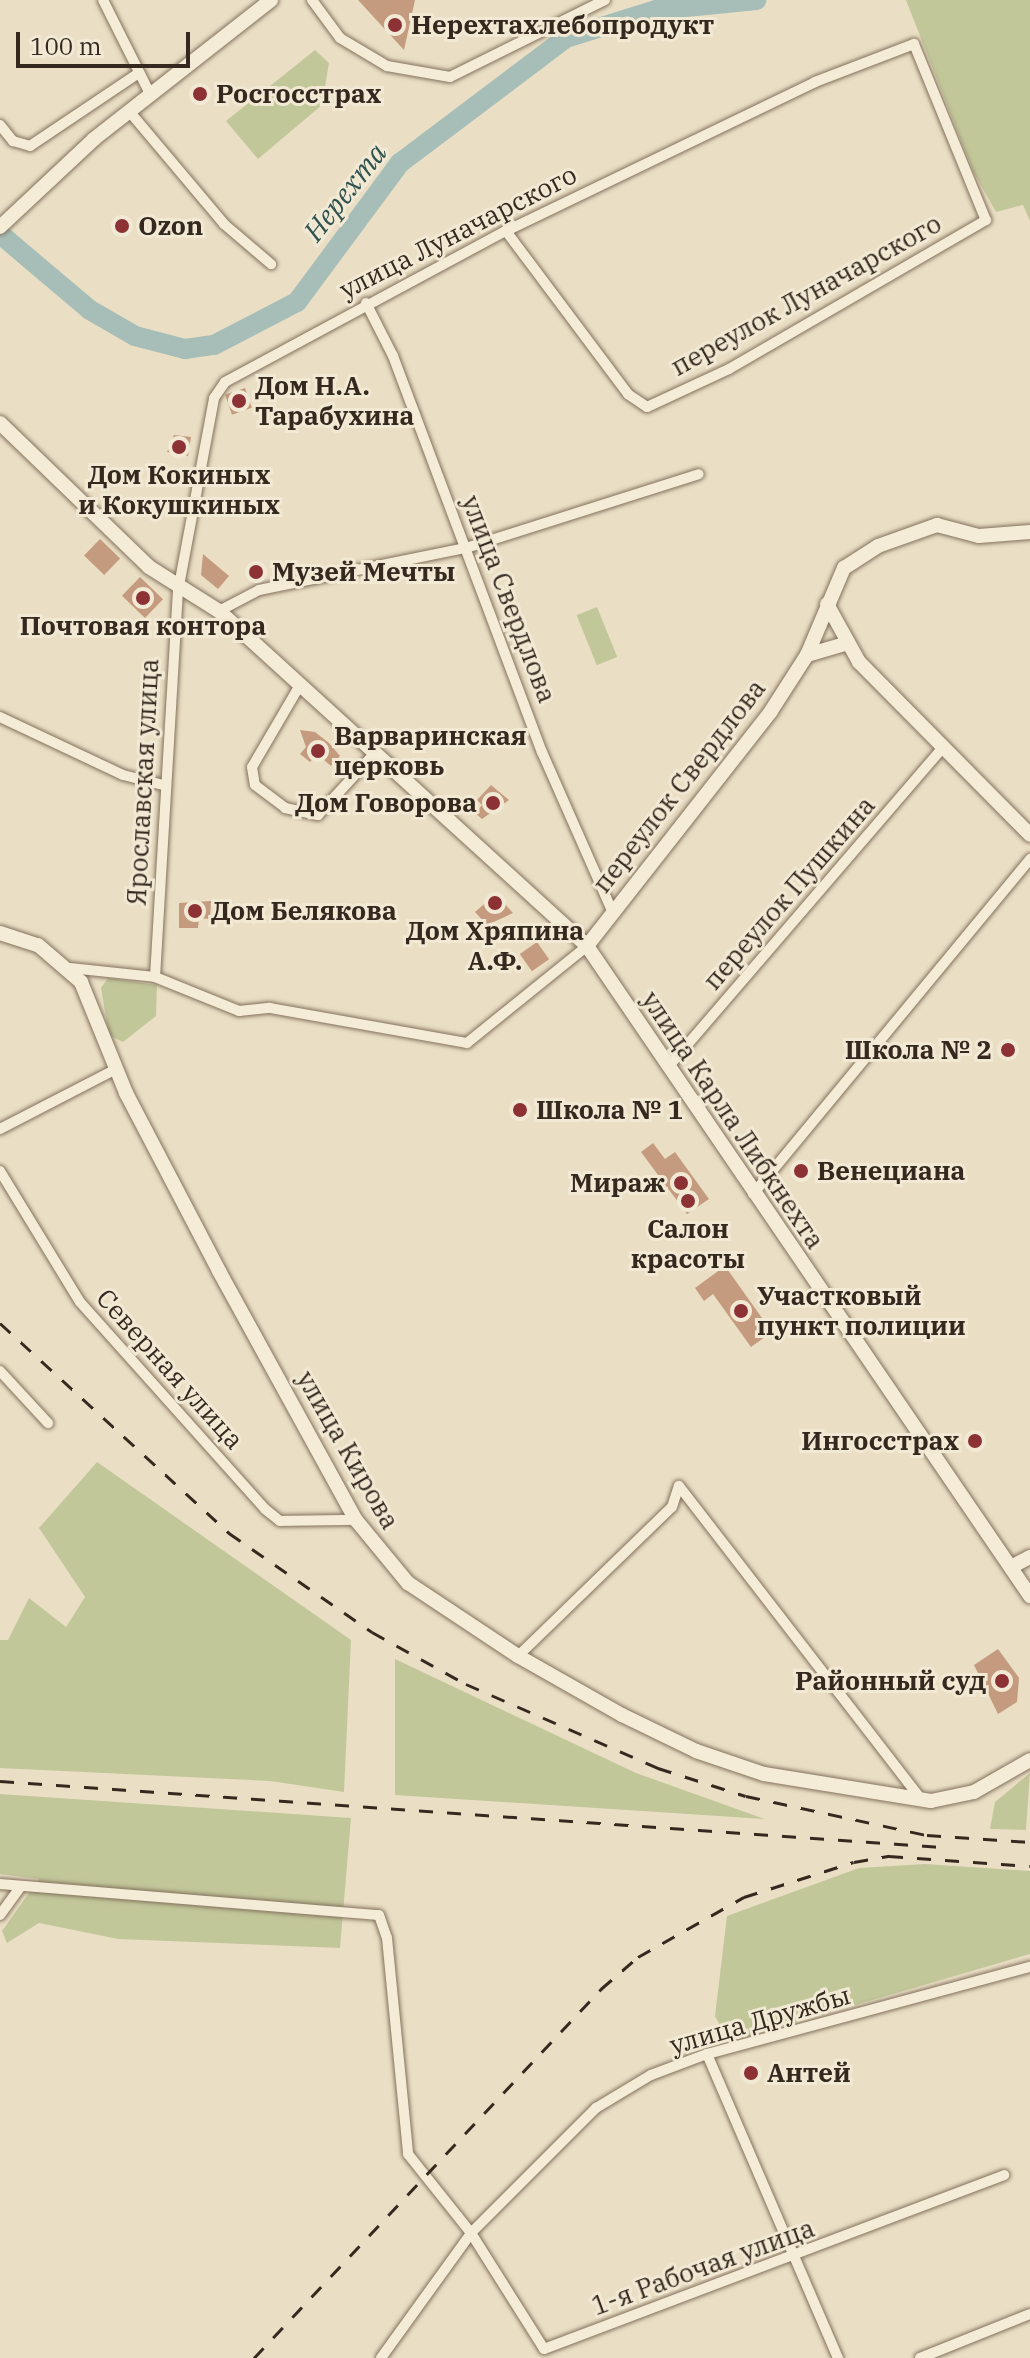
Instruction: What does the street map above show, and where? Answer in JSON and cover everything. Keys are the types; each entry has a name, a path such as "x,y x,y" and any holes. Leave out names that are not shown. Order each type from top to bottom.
{"main road":[{"path":"0,227 129,111 271,0"},
{"name":"улица Карла Либкнехта","path":"0,423 178,591 219,611 587,946 753,1194 1030,1596"},
{"name":"переулок Свердлова","path":"587,946 721,778 807,655 844,568 859,556 918,529 937,525 979,536 1030,532"},
{"path":"827,604 848,643 942,749 1030,835"},
{"path":"807,655 848,643"},
{"path":"0,933 38,945 70,968"},
{"name":"улица Кирова","path":"70,968 116,1069 356,1520 408,1583 518,1656 696,1751 764,1774 922,1800 974,1792 1030,1760"},
{"path":"1011,1567 1030,1557"}],"street":[{"path":"103,0 137,74 150,94"},
{"path":"312,0 340,38 387,66 450,77 605,0"},
{"name":"переулок Луначарского","path":"506,231 628,394 647,407 729,369 986,220 914,44"},
{"name":"улица Луначарского","path":"178,591 218,390 366,303 506,231 815,82 914,44"},
{"path":"0,125 13,141 30,146 137,74"},
{"path":"129,111 224,224 271,264"},
{"name":"улица Свердлова","path":"366,303 466,548 542,752 612,911"},
{"path":"219,611 259,590 466,548 699,474"},
{"name":"Ярославская улица","path":"155,977 163,785 178,591"},
{"path":"300,685 252,767 255,785 285,808 318,815 375,753"},
{"path":"0,717 123,775 163,785"},
{"name":"переулок Пушкина","path":"669,1066 942,749"},
{"path":"753,1194 1030,859"},
{"path":"70,968 155,977 239,1011 270,1008 467,1043 587,946"},
{"path":"0,1129 116,1069"},
{"name":"Северная улица","path":"0,1171 80,1302 265,1509 280,1521 356,1520"},
{"path":"0,1371 48,1423"},
{"path":"518,1656 672,1507 679,1486 922,1800"},
{"path":"0,1884 379,1915 387,1938 408,2154 471,2233"},
{"path":"0,1915 20,1887"},
{"name":"улица Дружбы","path":"381,2358 471,2233 596,2108 651,2075 707,2054 1030,1967"},
{"path":"707,2054 838,2358"},
{"name":"1-я Рабочая улица","path":"471,2233 544,2349 797,2257 1004,2175"},
{"path":"920,2358 1030,2314"}],"green space":[{"path":"906,0 1030,0 1030,221 1023,205 996,212 974,173"},
{"path":"315,50 329,63 322,105 258,159 226,121"},
{"path":"597,607 617,657 597,665 577,615"},
{"path":"108,978 157,985 156,1016 123,1042 109,1035 101,988"},
{"path":"97,1462 351,1640 344,1792 270,1781 0,1768 0,1640 8,1640 29,1598 66,1627 85,1597 39,1528"},
{"path":"395,1659 636,1773 765,1819 395,1795"},
{"path":"1030,1773 1026,1830 990,1829 995,1802"},
{"path":"0,1794 351,1818 340,1948 118,1939 39,1923 7,1943 2,1931 39,1879 0,1874"},
{"path":"925,1864 1030,1871 1030,1954 729,2042 715,2016 727,1916 859,1868"}],"building":[{"name":"Нерехтахлебопродукт","path":"358,0 415,0 404,50"},
{"name":"Дом Н.А. Тарабухина","path":"245,388 252,408 232,415 225,395"},
{"name":"Дом Кокиных и Кокушкиных","path":"174,435 191,437 188,456 167,452"},
{"path":"100,539 120,558 104,575 84,556"},
{"path":"203,554 229,576 218,589 201,575"},
{"name":"Почтовая контора","path":"140,577 163,599 145,618 122,596"},
{"name":"Варваринская церковь","path":"300,730 315,732 340,756 331,766 317,754 310,762 300,754 306,747"},
{"name":"Дом Говорова","path":"491,785 509,800 482,819 475,813 482,805 477,800"},
{"name":"Дом Хряпина А.Ф.","path":"496,894 513,913 487,925 475,912"},
{"name":"Дом Белякова","path":"211,901 210,919 199,918 198,928 179,928 179,903"},
{"path":"537,942 549,959 532,971 520,954"},
{"name":"Мираж","path":"653,1143 665,1159 675,1152 709,1199 687,1214 641,1152"},
{"name":"Участковый пункт полиции","path":"725,1266 772,1332 751,1347 713,1294 704,1301 695,1288"},
{"name":"Районный суд","path":"998,1649 1019,1678 1017,1702 998,1714 974,1665"}],"waterway":[{"name":"Нерехта","path":"0,234 90,310 135,336 185,349 214,345 297,302 400,163 566,38 656,10 757,0"}],"railway":[{"path":"0,1323 229,1533 372,1632 466,1684 658,1768 746,1796 927,1835 1030,1842"},
{"path":"0,1781 942,1847"},
{"path":"254,2358 601,1989 638,1957 744,1897 854,1862 889,1856 1030,1866"}],"place":[{"name":"Нерехтахлебопродукт","path":"395,25"},
{"name":"Росгосстрах","path":"200,94"},
{"name":"Ozon","path":"122,226"},
{"name":"Дом Н.А. Тарабухина","path":"239,401"},
{"name":"Дом Кокиных и Кокушкиных","path":"179,447"},
{"name":"Музей Мечты","path":"256,572"},
{"name":"Почтовая контора","path":"143,598"},
{"name":"Варваринская церковь","path":"318,751"},
{"name":"Дом Говорова","path":"493,803"},
{"name":"Дом Хряпина А.Ф.","path":"495,903"},
{"name":"Дом Белякова","path":"195,911"},
{"name":"Школа № 2","path":"1008,1050"},
{"name":"Школа № 1","path":"520,1110"},
{"name":"Венециана","path":"801,1171"},
{"name":"Мираж","path":"681,1183"},
{"name":"Салон красоты","path":"688,1201"},
{"name":"Участковый пункт полиции","path":"741,1311"},
{"name":"Ингосстрах","path":"975,1441"},
{"name":"Районный суд","path":"1002,1681"},
{"name":"Антей","path":"751,2073"}]}
